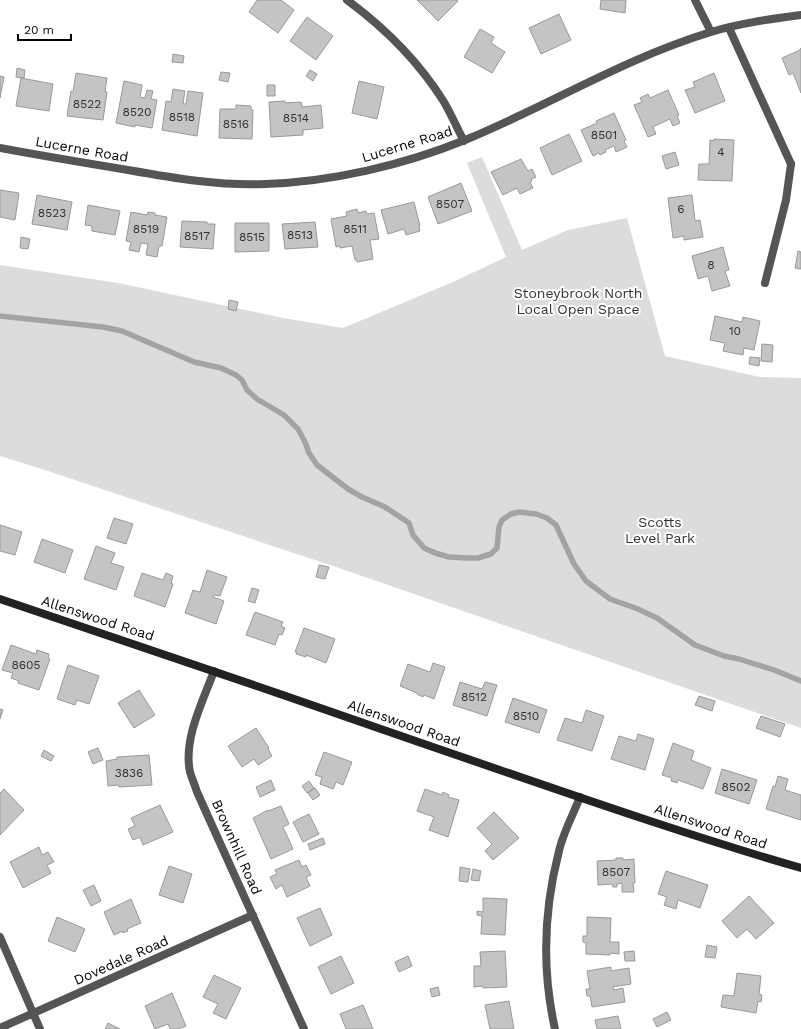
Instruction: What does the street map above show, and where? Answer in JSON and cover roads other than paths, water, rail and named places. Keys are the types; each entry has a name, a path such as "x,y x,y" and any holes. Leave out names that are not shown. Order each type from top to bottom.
{"street":[{"path":"347,0 367,15 424,73 444,103 464,141"},
{"path":"695,0 711,32"},
{"name":"Lucerne Road","path":"0,148 157,175 213,182 265,184 310,181 351,174 402,162 464,141 657,52 711,32 757,21 801,15"},
{"path":"729,28 791,164 786,200 765,283"},
{"name":"Allenswood Road","path":"0,599 580,797 747,852 801,868"},
{"name":"Brownhill Road","path":"214,671 192,731 189,751 190,771 197,792 304,1029"},
{"path":"555,1029 547,968 546,925 551,886 559,850 580,797"},
{"name":"Dovedale Road","path":"0,1028 253,915"},
{"path":"0,937 40,1029"}],"waterway":[{"path":"0,316 103,327 122,331 194,362 221,368 236,375 242,380 247,390 257,399 284,415 298,429 309,453 317,465 348,489 385,507 409,523 413,535 424,548 449,557 478,558 491,554 497,548 499,527 502,520 511,514 519,512 536,514 547,518 556,525 574,564 586,581 610,599 638,609 657,618 695,645 724,656 774,670 801,681"}],"park label":[{"name":"Stoneybrook North Local Open Space","path":"578,302"},
{"name":"Scotts Level Park","path":"660,530"}]}
